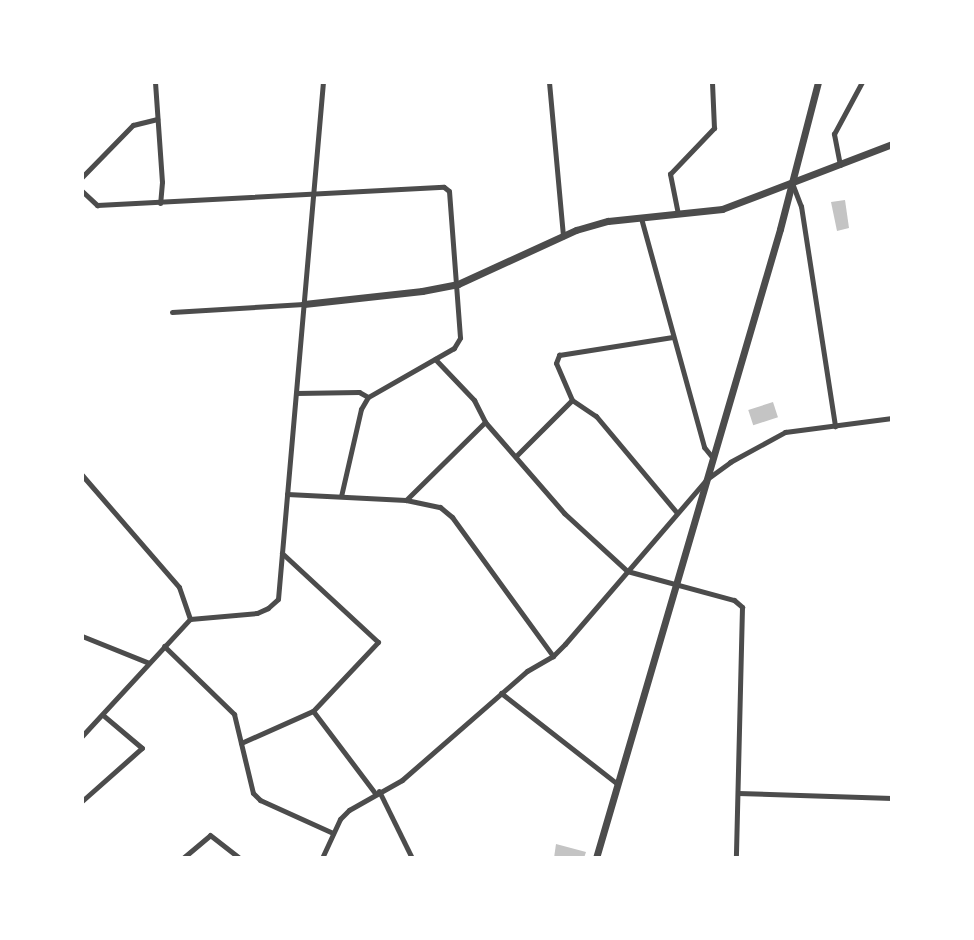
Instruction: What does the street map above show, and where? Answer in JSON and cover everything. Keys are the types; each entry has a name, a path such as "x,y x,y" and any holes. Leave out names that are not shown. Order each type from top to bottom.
{"street":[{"path":"154,82 162,182 159,203"},
{"path":"82,736 190,619 257,613 268,608 278,599 323,82"},
{"path":"549,82 563,236"},
{"path":"678,214 670,174 714,128 712,82"},
{"path":"596,858 792,183 818,82"},
{"path":"840,165 834,134 862,82"},
{"path":"82,177 133,125 157,119"},
{"path":"172,312 304,304 422,291 458,284 563,236 608,221 722,208 891,144"},
{"path":"792,183 801,206 836,426"},
{"path":"82,191 97,204 159,203 444,187 449,191 458,284 460,338 454,348 368,397 361,409 341,496"},
{"path":"640,218 704,447 713,458"},
{"path":"673,337 559,355 556,363 572,400 596,416 677,513"},
{"path":"435,359 474,400 485,422 564,513 627,571 734,600 742,607 736,858"},
{"path":"296,393 359,392 368,397"},
{"path":"516,456 572,400"},
{"path":"322,858 340,819 350,810 377,792 402,780 527,671 553,656 707,479 730,462 785,432 891,418"},
{"path":"406,500 485,422"},
{"path":"82,475 179,587 190,619"},
{"path":"287,494 431,503 452,517 553,656"},
{"path":"241,743 313,711 378,642 282,553"},
{"path":"82,636 149,663"},
{"path":"164,646 230,709 253,793 260,800 333,833"},
{"path":"501,693 616,783"},
{"path":"313,711 377,792 412,858"},
{"path":"82,801 142,748 103,715"},
{"path":"738,793 891,798"},
{"path":"183,858 210,836 239,858"}],"building":[{"path":"845,200 849,228 837,231 831,202"},
{"path":"773,402 778,417 753,425 748,410"},
{"path":"556,844 586,852 584,858 554,858"}]}
